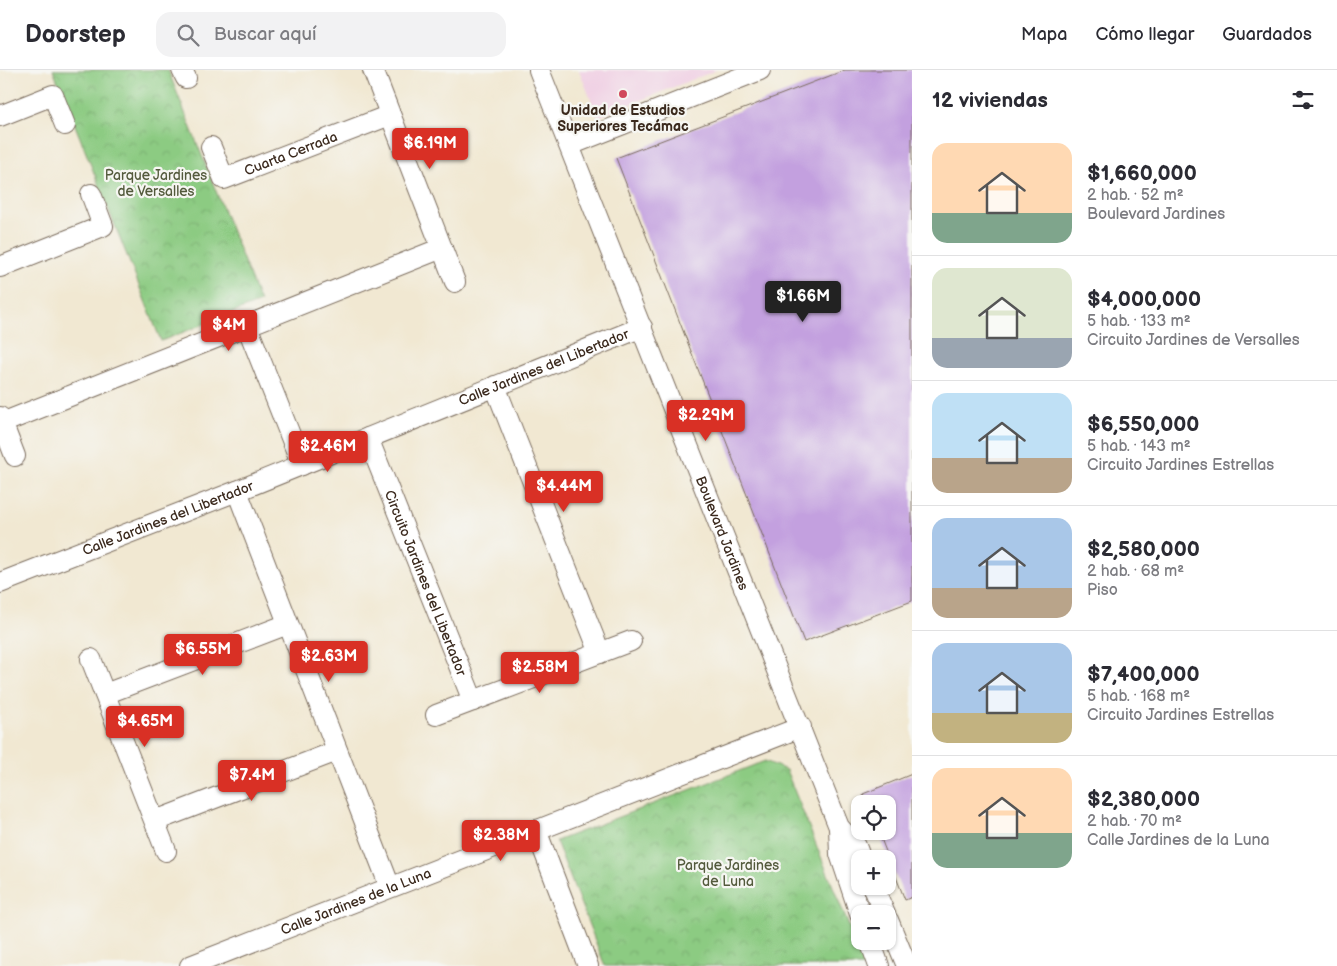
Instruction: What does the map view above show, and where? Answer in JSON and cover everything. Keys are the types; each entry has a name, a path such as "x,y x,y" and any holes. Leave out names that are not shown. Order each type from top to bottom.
{"street":[{"path":"373,70 455,282"},
{"name":"Boulevard Jardines","path":"539,70 840,827 858,850"},
{"path":"570,146 760,70"},
{"path":"0,116 53,95 65,125"},
{"name":"Cuarta Cerrada","path":"211,147 224,179 390,115"},
{"path":"0,267 103,226 91,194"},
{"path":"15,456 1,420 247,326 442,248"},
{"path":"247,326 302,465"},
{"name":"Calle Jardines del Libertador","path":"0,583 237,491 642,327"},
{"path":"495,386 600,652"},
{"name":"Circuito Jardines del Libertador","path":"368,438 473,701"},
{"path":"237,491 390,887"},
{"path":"105,694 288,624"},
{"path":"436,715 631,641"},
{"path":"91,658 166,851"},
{"name":"Calle Jardines de la Luna","path":"190,966 801,727"},
{"path":"155,821 337,751"},
{"name":"Boulevard Jardines","path":"840,827 840,854 857,905"},
{"path":"536,830 582,964"},
{"path":"896,939 907,966"},
{"path":"873,950 879,966"}],"shaded area":[{"name":"Unidad de Estudios Superiores Tecámac","path":"579,70 717,70 598,117"}],"green space":[{"name":"Parque Jardines de Versalles","path":"53,70 168,70 260,302 161,341"},
{"name":"Parque Jardines de Luna","path":"765,761 786,770 851,931 851,950 859,950 865,966 605,966 556,841"}],"building":[{"path":"845,70 912,70 912,601 804,642 616,158"},
{"path":"912,774 912,897 905,900 896,877 896,850 885,850 882,840 896,840 896,795 863,794"}],"place":[{"name":"Unidad de Estudios Superiores Tecámac","path":"623,94"}]}
